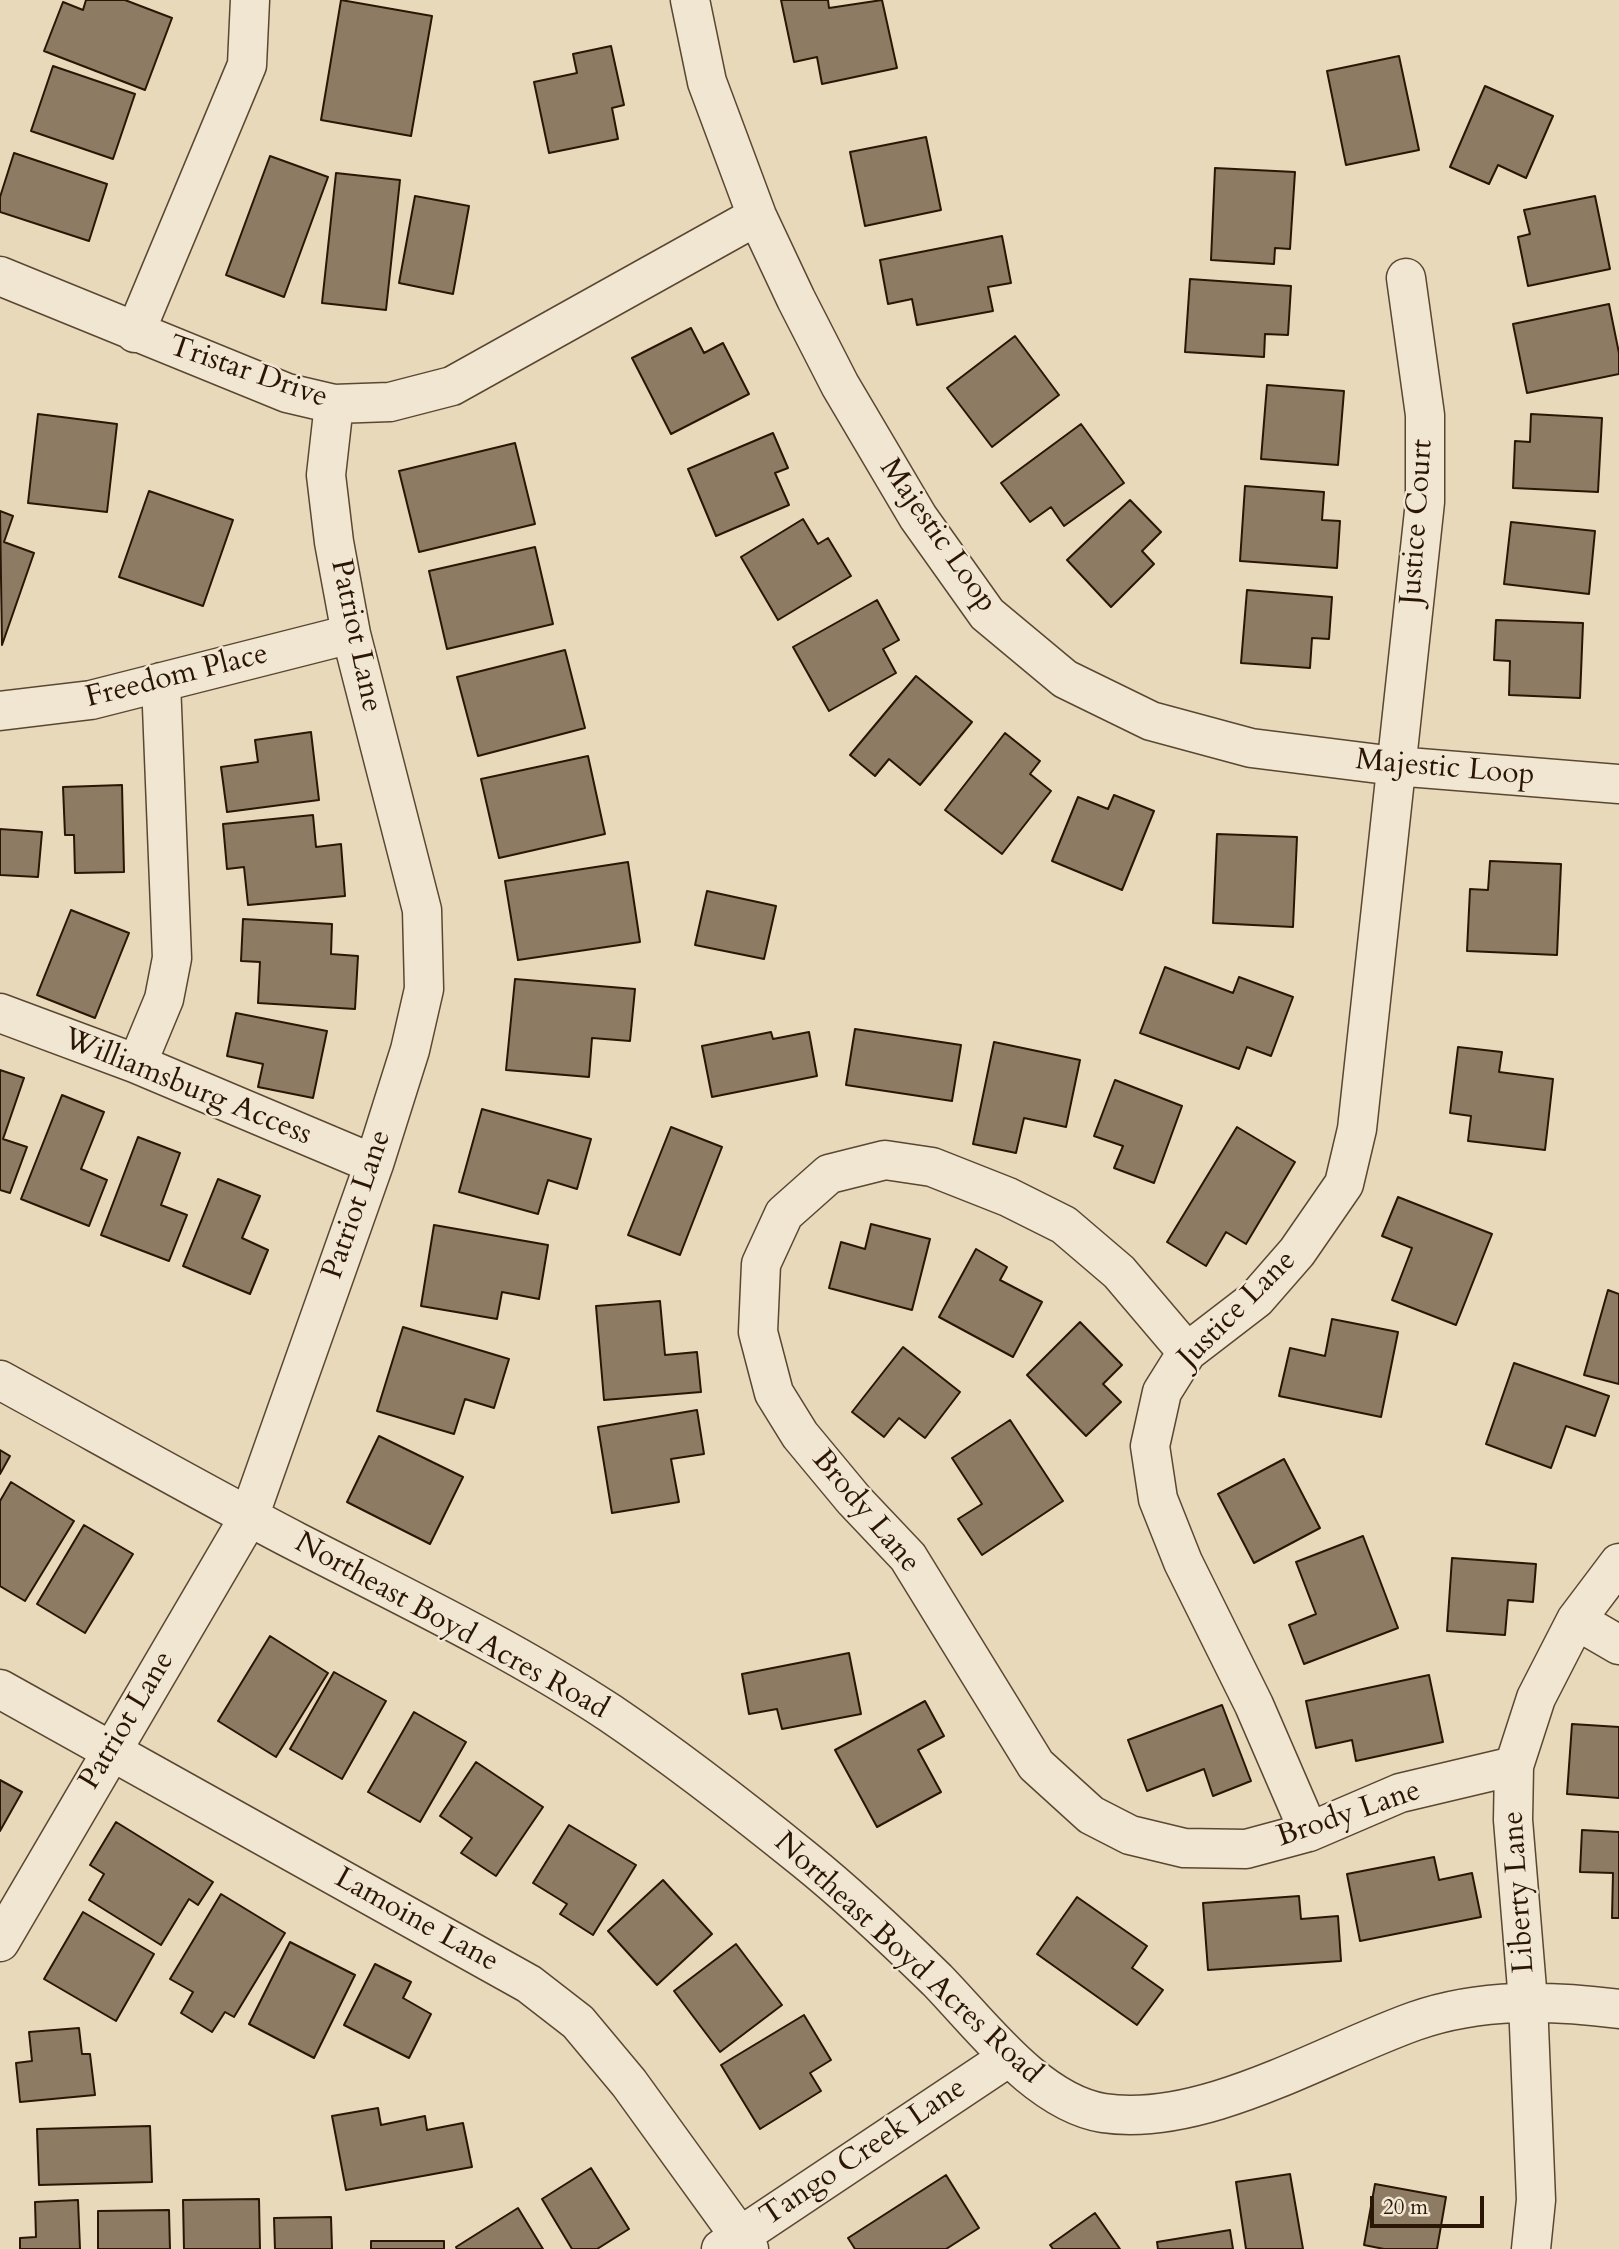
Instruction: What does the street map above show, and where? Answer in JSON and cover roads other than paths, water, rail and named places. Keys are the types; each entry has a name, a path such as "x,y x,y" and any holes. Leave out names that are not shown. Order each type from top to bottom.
{"street":[{"path":"135,333 247,65 250,0"},
{"name":"Majestic Loop","path":"690,0 707,82 757,216 840,385 918,517 987,614 1065,679 1150,721 1251,748 1395,766 1619,784"},
{"name":"Tristar Drive","path":"0,276 287,393 334,404 390,402 452,386 757,216"},
{"name":"Justice Court","path":"1395,766 1425,502 1425,415 1406,278"},
{"name":"Patriot Lane","path":"0,1942 249,1517 374,1164 410,1051 424,989 422,910 351,634 326,475 334,404"},
{"name":"Freedom Place","path":"0,711 91,700 351,634"},
{"path":"137,1064 164,999 173,958 161,682"},
{"name":"Justice Lane","path":"1309,1832 1254,1704 1184,1562 1158,1499 1150,1446 1162,1392 1187,1352 1256,1299 1297,1252 1344,1184 1357,1129 1395,766"},
{"name":"Williamsburg Access","path":"0,1013 137,1064 374,1164"},
{"name":"Brody Lane","path":"1187,1352 1119,1272 1064,1225 1008,1197 932,1167 885,1160 829,1174 784,1214 761,1264 758,1332 774,1393 815,1454 908,1557 1036,1765 1091,1815 1130,1835 1184,1848 1246,1849 1309,1832 1400,1793 1514,1766"},
{"name":"Northeast Boyd Acres Road","path":"0,1380 249,1517 457,1624 608,1712 729,1799 830,1880 937,1981 1009,2057 1053,2092 1100,2113 1164,2115 1223,2099 1418,2020 1478,2004 1528,2001 1619,2009"},
{"name":"Liberty Lane","path":"1531,2249 1535,2200 1528,2001 1513,1820 1514,1766 1536,1698 1576,1620 1619,1563"},
{"path":"1576,1620 1619,1645"},
{"name":"Lamoine Lane","path":"0,1689 539,1992 578,2022 629,2083 736,2245"},
{"name":"Tango Creek Lane","path":"736,2245 1009,2057"}]}
